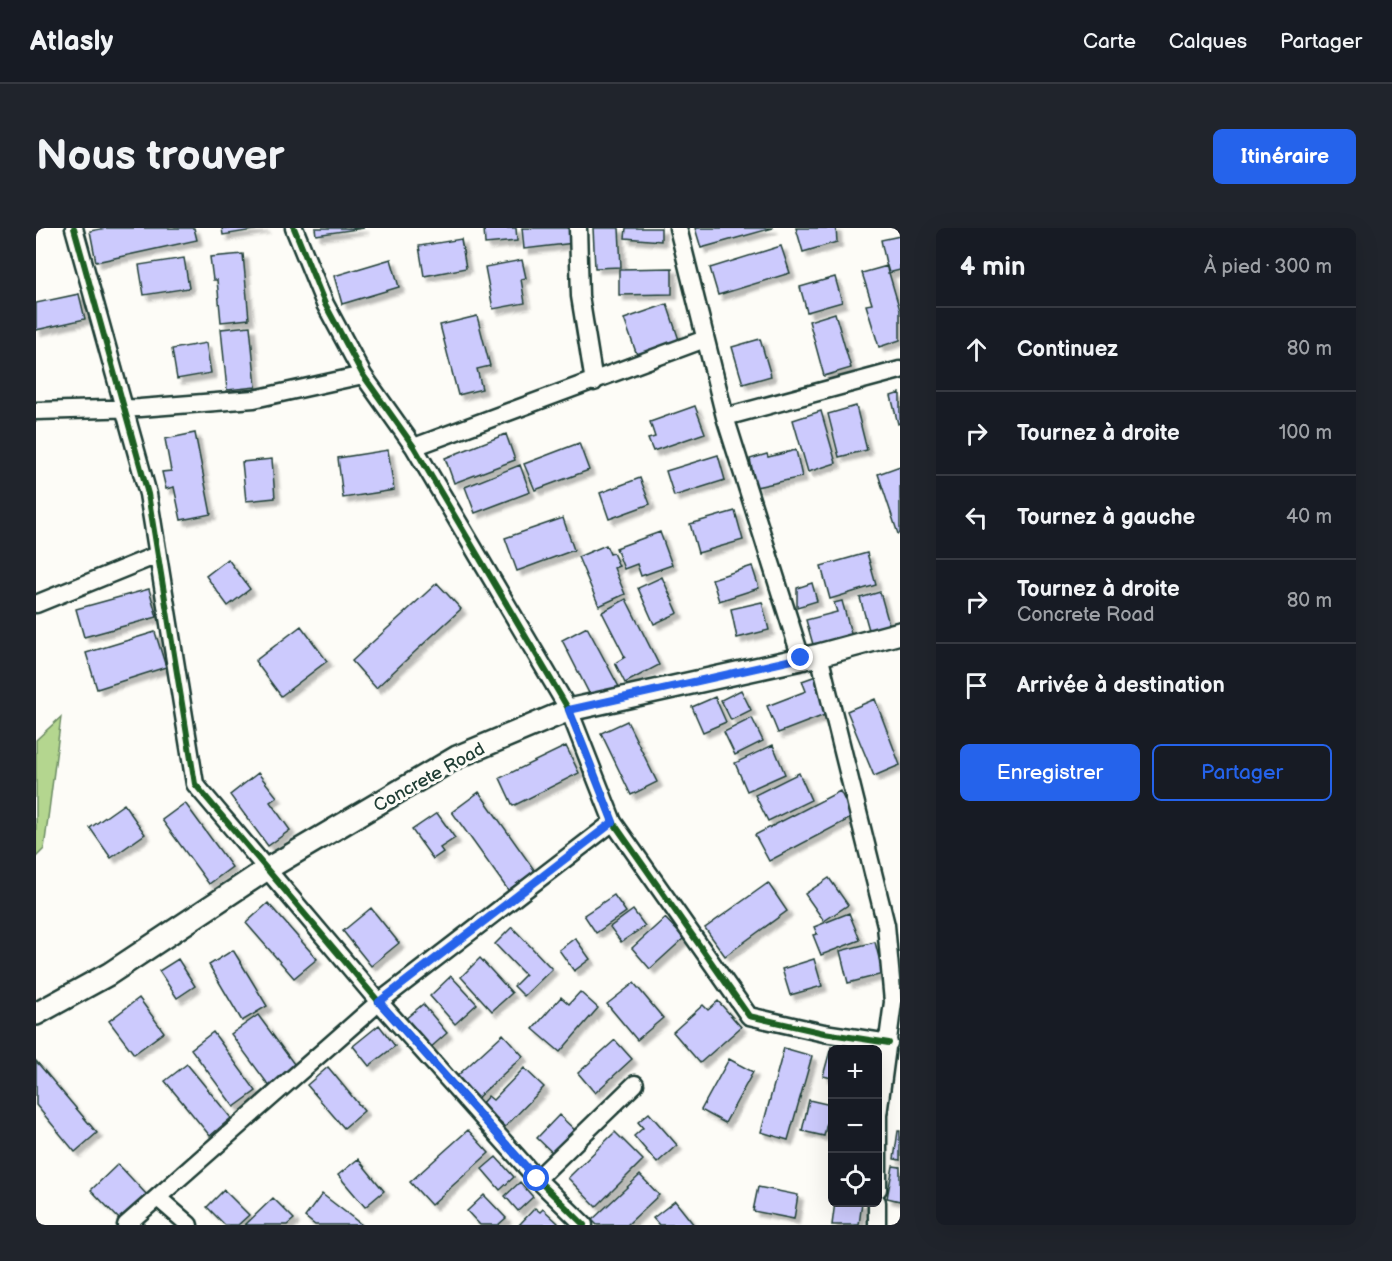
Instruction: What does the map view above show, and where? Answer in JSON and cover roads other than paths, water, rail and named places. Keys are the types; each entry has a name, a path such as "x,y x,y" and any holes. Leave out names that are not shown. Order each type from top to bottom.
{"street":[{"path":"74,228 148,494 195,784 379,1002 537,1179 584,1225"},
{"path":"294,228 325,304 363,375 414,447 569,710 613,822 749,1016 824,1033 889,1043"},
{"path":"578,228 580,296 594,382"},
{"path":"678,228 725,417 810,657 886,925 893,1002 878,1115 878,1153"},
{"path":"414,447 705,339"},
{"path":"725,417 900,370"},
{"path":"36,411 125,408 254,399 363,375"},
{"path":"36,604 157,555"},
{"name":"Concrete Road","path":"36,1014 109,974 267,869 457,757 569,710 810,657 900,633"},
{"path":"126,1225 379,1002 613,822"},
{"path":"537,1179 635,1084"},
{"path":"158,1198 189,1225"},
{"path":"877,1225 878,1207"}]}
